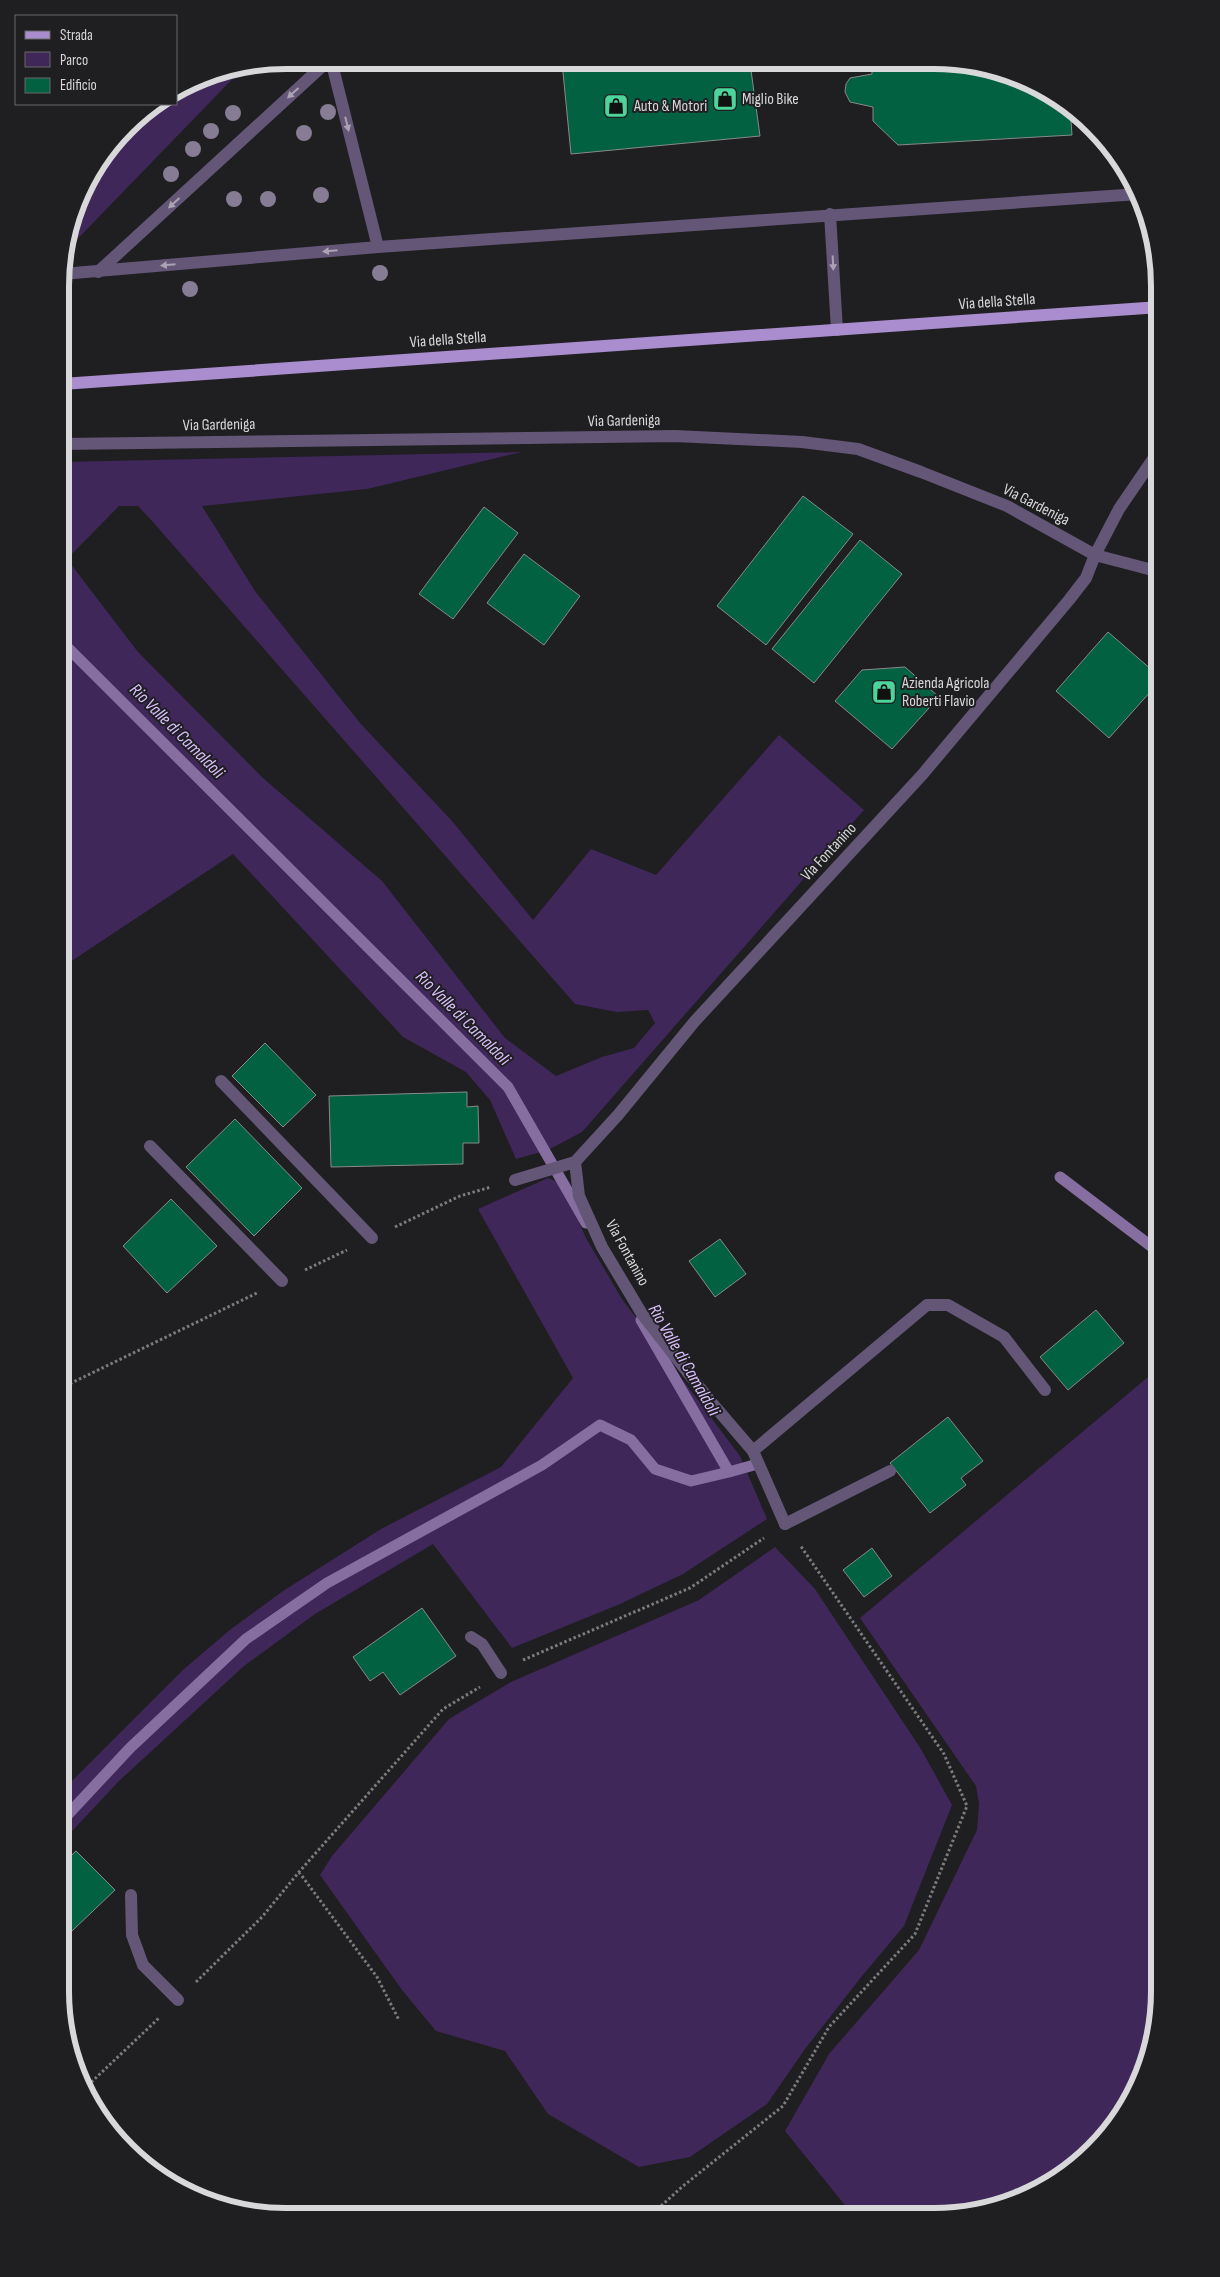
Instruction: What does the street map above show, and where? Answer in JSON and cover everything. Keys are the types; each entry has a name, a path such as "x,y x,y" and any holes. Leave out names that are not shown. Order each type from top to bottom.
{"main road":[{"name":"Via della Stella","path":"69,384 1151,308"}],"street":[{"path":"98,272 320,69"},
{"path":"332,69 378,247"},
{"path":"69,274 378,247 1132,194"},
{"path":"830,214 837,330"},
{"name":"Via Gardeniga","path":"69,444 675,436 802,442 858,449 921,472 1007,506 1095,555 1151,570"},
{"name":"Via Fontanino","path":"515,1180 575,1162 618,1116 695,1021 922,775 1086,578 1095,555 1119,509 1151,461"},
{"path":"221,1081 372,1238"},
{"path":"150,1146 282,1281"},
{"name":"Via Fontanino","path":"575,1162 579,1196 602,1247 642,1314 753,1451 786,1524"},
{"path":"753,1451 927,1305 948,1305 1004,1337 1045,1390"},
{"path":"786,1524 890,1471"},
{"path":"471,1637 482,1644 501,1673"},
{"path":"131,1895 132,1935 143,1965 178,2000"}],"path":[{"path":"89,2083 178,2000 262,1917 299,1872 444,1709 520,1662 690,1588 786,1524 944,1754 967,1806 914,1934 829,2027 782,2106 683,2186 659,2208"},
{"path":"299,1872 377,1977 398,2020"}],"green space":[{"path":"237,74 73,244 80,216 91,189 113,153 132,132 165,105 178,105 178,97 189,91 216,80"},
{"path":"522,452 367,489 202,506 255,591 360,723 452,821 533,920 591,849 656,875 779,735 864,810 582,1132 548,1150 516,1159 490,1100 466,1072 403,1037 233,854 69,963 69,562 138,652 263,778 382,881 505,1038 556,1076 602,1057 634,1048 655,1023 648,1010 617,1012 575,1004 138,506 119,506 69,557 69,462"},
{"path":"548,1178 562,1184 586,1238 622,1299 740,1456 767,1519 683,1574 620,1604 512,1648 433,1544 315,1614 244,1666 119,1781 69,1834 69,1784 184,1669 231,1629 283,1591 381,1529 501,1467 573,1378 478,1209"},
{"path":"1151,1375 1151,2006 1147,2034 1140,2061 1129,2088 1107,2124 1088,2145 1067,2164 1031,2186 1004,2197 977,2204 949,2208 848,2208 785,2131 829,2054 919,1950 977,1830 979,1804 976,1786 860,1618"},
{"path":"775,1547 815,1589 921,1749 952,1805 904,1926 805,2049 767,2104 690,2157 639,2167 548,2114 505,2051 436,2031 402,1990 320,1875 332,1856 449,1719 511,1682 699,1600"}],"building":[{"path":"563,69 751,69 760,136 571,154"},
{"path":"872,69 949,69 991,76 1031,91 1067,113 1071,116 1072,135 898,145 873,121 873,107 850,102 845,92 846,84 850,78 872,74"},
{"path":"803,496 853,534 766,645 717,606"},
{"path":"484,507 518,533 453,619 419,594"},
{"path":"860,540 902,574 814,683 772,649"},
{"path":"524,554 580,596 544,645 487,603"},
{"path":"1108,632 1151,669 1151,691 1109,738 1056,691"},
{"path":"905,667 939,697 892,749 835,701 862,670"},
{"path":"265,1043 316,1095 283,1127 232,1076"},
{"path":"467,1092 467,1107 478,1106 479,1143 463,1143 463,1164 331,1167 329,1096"},
{"path":"235,1119 302,1188 254,1236 186,1167"},
{"path":"171,1199 217,1246 167,1293 123,1246"},
{"path":"720,1239 746,1274 715,1297 689,1261"},
{"path":"1096,1310 1124,1343 1068,1390 1040,1357"},
{"path":"948,1417 983,1461 961,1478 966,1485 930,1513 890,1463"},
{"path":"872,1548 892,1576 864,1597 843,1570"},
{"path":"422,1608 456,1656 400,1695 383,1672 370,1681 353,1657"},
{"path":"76,1851 115,1890 72,1931 69,1928 69,1858"}],"waterway":[{"name":"Rio Valle di Camaldoli","path":"69,649 508,1087 586,1223"},
{"path":"1060,1177 1151,1246"},
{"name":"Rio Valle di Camaldoli","path":"641,1320 729,1472 754,1465"},
{"path":"69,1813 130,1748 246,1639 327,1583 542,1465 600,1425 631,1440 655,1469 691,1481 729,1472"}],"place":[{"name":"Miglio Bike","path":"725,99"},
{"name":"Auto & Motori","path":"616,106"},
{"name":"Azienda Agricola Roberti Flavio","path":"884,692"}]}
